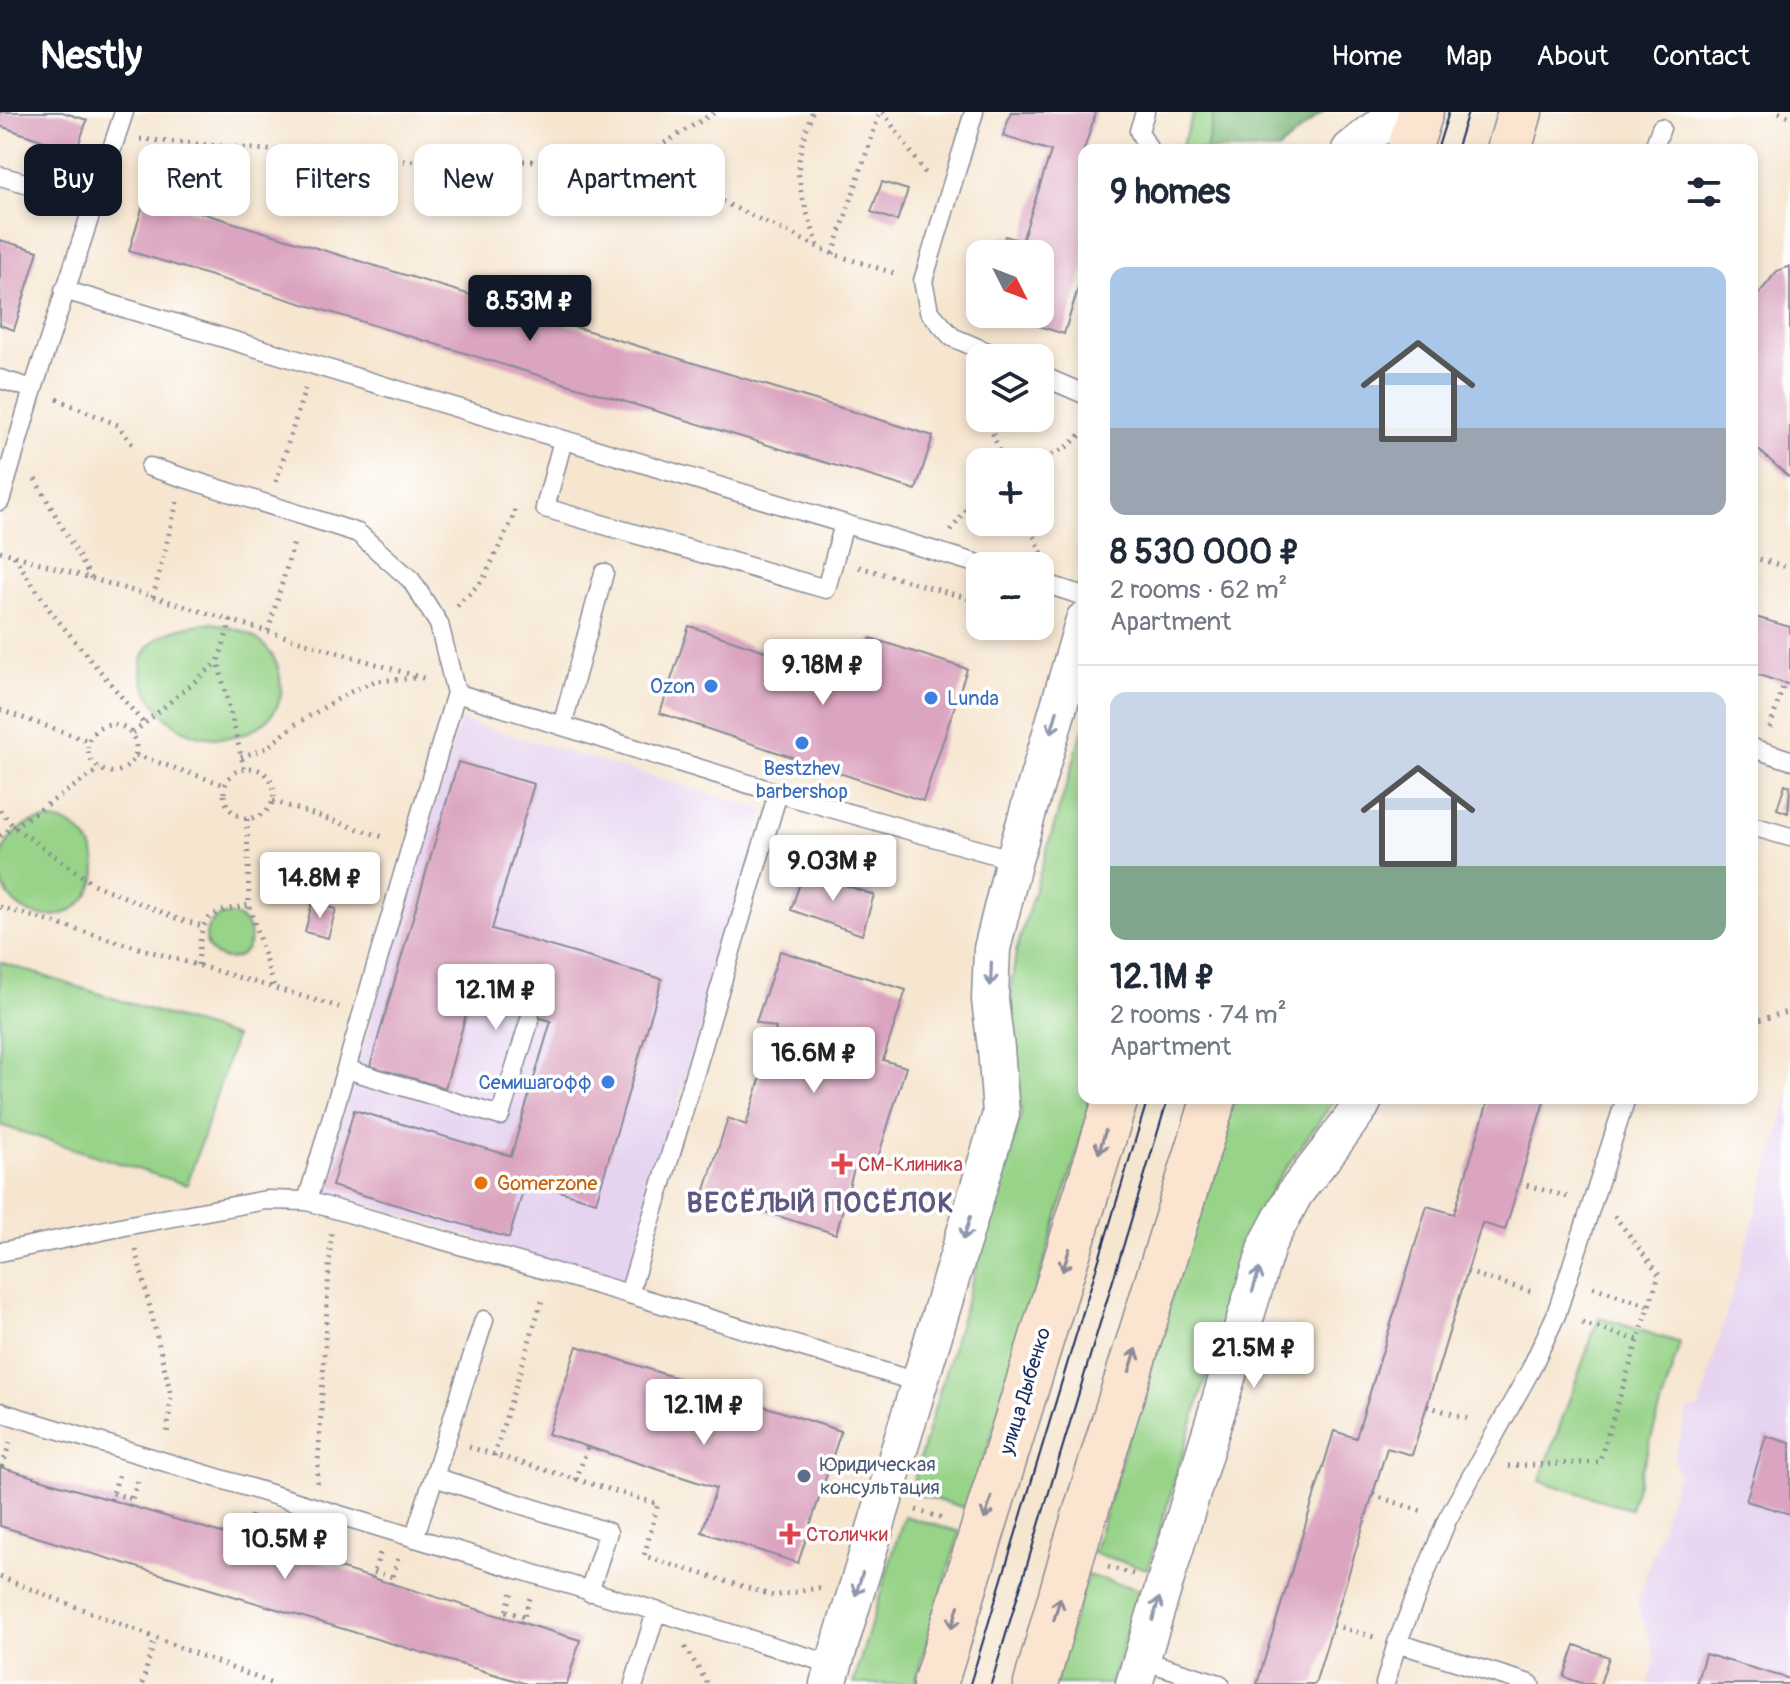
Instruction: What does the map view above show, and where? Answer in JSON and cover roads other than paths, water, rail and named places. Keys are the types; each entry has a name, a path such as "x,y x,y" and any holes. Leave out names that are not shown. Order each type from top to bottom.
{"main road":[{"path":"1411,144 1421,112"},
{"name":"улица Дыбенко","path":"935,1684 1114,1104"},
{"path":"1036,1684 1212,1104"}],"street":[{"path":"1357,144 1397,112"},
{"path":"831,1674 1001,1114 990,1000 992,949 1014,860 1078,641"},
{"path":"1137,1672 1268,1243 1295,1193 1362,1104"}],"lane":[{"path":"113,144 124,112"},
{"path":"968,344 952,337 929,311 923,281 974,112"},
{"path":"1145,112 1139,131 1146,144"},
{"path":"1655,144 1661,128"},
{"path":"0,176 24,183"},
{"path":"0,501 88,216"},
{"path":"64,290 966,560"},
{"path":"0,379 33,389"},
{"path":"1054,381 1078,391"},
{"path":"563,440 545,508 826,589 844,524"},
{"path":"150,467 358,533 411,580 439,624 456,693 307,1201"},
{"path":"562,726 604,573"},
{"path":"1054,586 1078,594"},
{"path":"456,693 778,793 1014,860"},
{"path":"1758,750 1790,760"},
{"path":"629,1294 778,793"},
{"path":"1758,828 1790,837"},
{"path":"346,1069 500,1116 530,1019"},
{"path":"1385,1684 1397,1643 1447,1520 1530,1371 1558,1308 1624,1104"},
{"path":"0,1252 266,1200 307,1201 629,1294 920,1383"},
{"path":"414,1538 484,1320"},
{"path":"0,1412 656,1612 831,1674"},
{"path":"434,1477 608,1532 589,1592"},
{"path":"634,1684 656,1612"},
{"path":"1397,1643 1530,1684"},
{"path":"1137,1672 1220,1684"}],"tram line":[{"path":"1439,144 1449,112"},
{"path":"1458,144 1468,112"},
{"path":"970,1684 1146,1104"},
{"path":"991,1684 1166,1104"}],"place":[{"name":"Ozon","path":"711,686"},
{"name":"Lunda","path":"931,698"},
{"name":"Bestzhev barbershop","path":"802,743"},
{"name":"Семишагофф","path":"608,1082"},
{"name":"СМ-Клиника","path":"842,1164"},
{"name":"Gomerzone","path":"481,1183"},
{"name":"Юридическая консультация","path":"804,1476"},
{"name":"Столички","path":"790,1534"}],"district":[{"name":"ВЕСЁЛЫЙ ПОСЁЛОК","path":"821,1203"}]}
